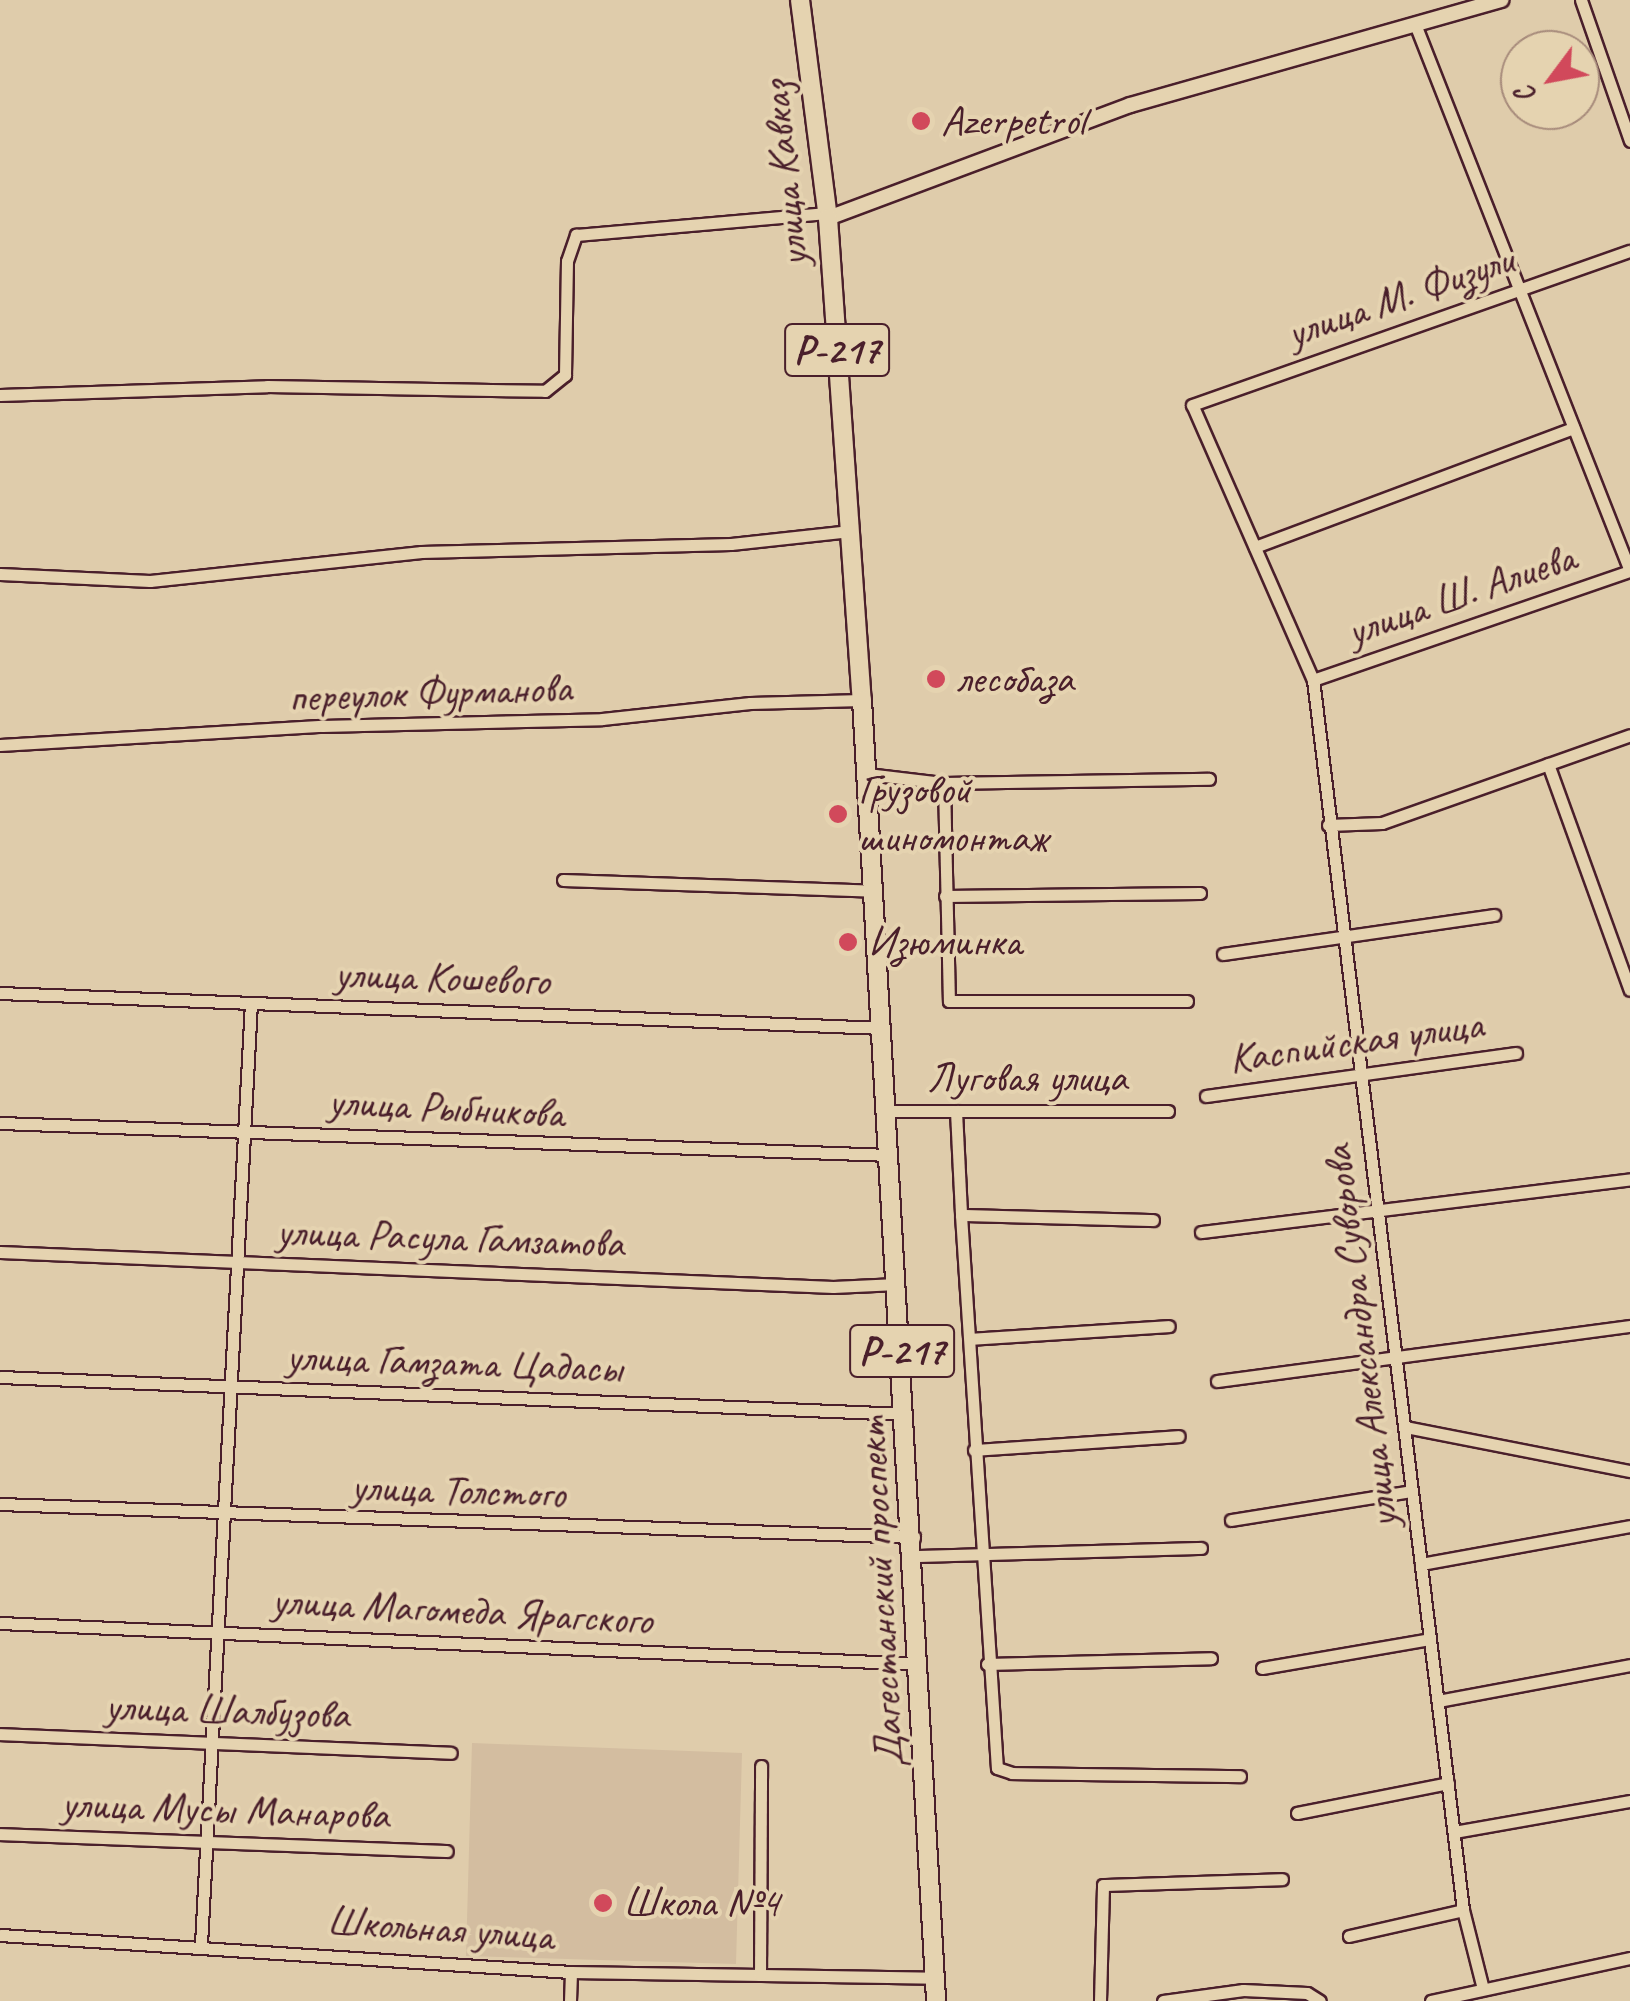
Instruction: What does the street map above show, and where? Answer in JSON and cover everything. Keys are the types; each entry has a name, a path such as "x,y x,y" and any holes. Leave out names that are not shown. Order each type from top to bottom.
{"highway":[{"name":"улица Кавказ","path":"800,0 828,216 862,700"},
{"name":"Дагестанский проспект","path":"862,700 921,1664 936,2001"}],"street":[{"path":"0,395 267,386 545,391 565,375 566,261 576,235 828,216 1130,105 1501,0"},
{"path":"1582,0 1630,141"},
{"path":"1415,24 1630,571"},
{"name":"улица М. Физули","path":"1192,405 1630,251"},
{"name":"улица Александра Суворова","path":"1192,405 1314,680 1328,825 1345,936 1464,1910 1482,1985"},
{"path":"1255,547 1573,428"},
{"path":"0,574 150,580 403,553 731,544 850,531"},
{"name":"улица Ш. Алиева","path":"1314,680 1630,571"},
{"name":"переулок Фурманова","path":"0,745 322,726 602,720 750,703 862,700"},
{"path":"1328,825 1382,824 1630,735"},
{"path":"1548,764 1630,990"},
{"path":"867,774 944,783 1210,779"},
{"path":"944,783 949,1001 1187,1000"},
{"path":"564,880 874,891"},
{"path":"945,896 1200,893"},
{"path":"1223,954 1494,915"},
{"name":"улица Кошевого","path":"0,993 882,1028"},
{"path":"201,1944 251,1004"},
{"name":"Каспийская улица","path":"1206,1096 1516,1053"},
{"name":"Луговая улица","path":"886,1111 1168,1111"},
{"path":"956,1111 978,1552 997,1768 1012,1774 1240,1776"},
{"name":"улица Рыбникова","path":"0,1122 889,1156"},
{"path":"1201,1232 1630,1179"},
{"path":"961,1215 1152,1220"},
{"name":"улица Расула Гамзатова","path":"0,1252 897,1284"},
{"path":"970,1340 1169,1326"},
{"path":"1217,1381 1630,1326"},
{"name":"улица Гамзата Цадасы","path":"0,1378 906,1414"},
{"path":"1404,1427 1630,1471"},
{"path":"974,1450 1179,1436"},
{"path":"1231,1520 1412,1491"},
{"name":"улица Толстого","path":"0,1504 978,1552 1201,1548"},
{"path":"1421,1564 1630,1526"},
{"name":"улица Магомеда Ярагского","path":"0,1623 921,1664"},
{"path":"1262,1668 1430,1639"},
{"path":"987,1664 1211,1658"},
{"path":"1438,1700 1630,1665"},
{"name":"улица Шалбузова","path":"0,1734 451,1753"},
{"path":"760,1975 761,1766"},
{"path":"1297,1814 1448,1783"},
{"path":"1454,1832 1630,1801"},
{"name":"улица Мусы Манарова","path":"0,1834 447,1851"},
{"path":"1100,2001 1104,1885 1282,1879"},
{"path":"1349,1936 1464,1910"},
{"name":"Школьная улица","path":"0,1935 201,1944 571,1972 936,1978"},
{"path":"1431,2001 1482,1985 1630,1958"},
{"path":"570,2001 571,1972"},
{"path":"1163,2001 1243,1990 1308,1993 1320,2001"}],"shaded area":[{"name":"Школа №4","path":"472,1743 742,1753 736,1964 466,1956"}],"place":[{"name":"Azerpetrol","path":"921,121"},
{"name":"лесобаза","path":"936,679"},
{"name":"Грузовой шиномонтаж","path":"838,814"},
{"name":"Изюминка","path":"848,942"},
{"name":"Школа №4","path":"603,1903"}]}
